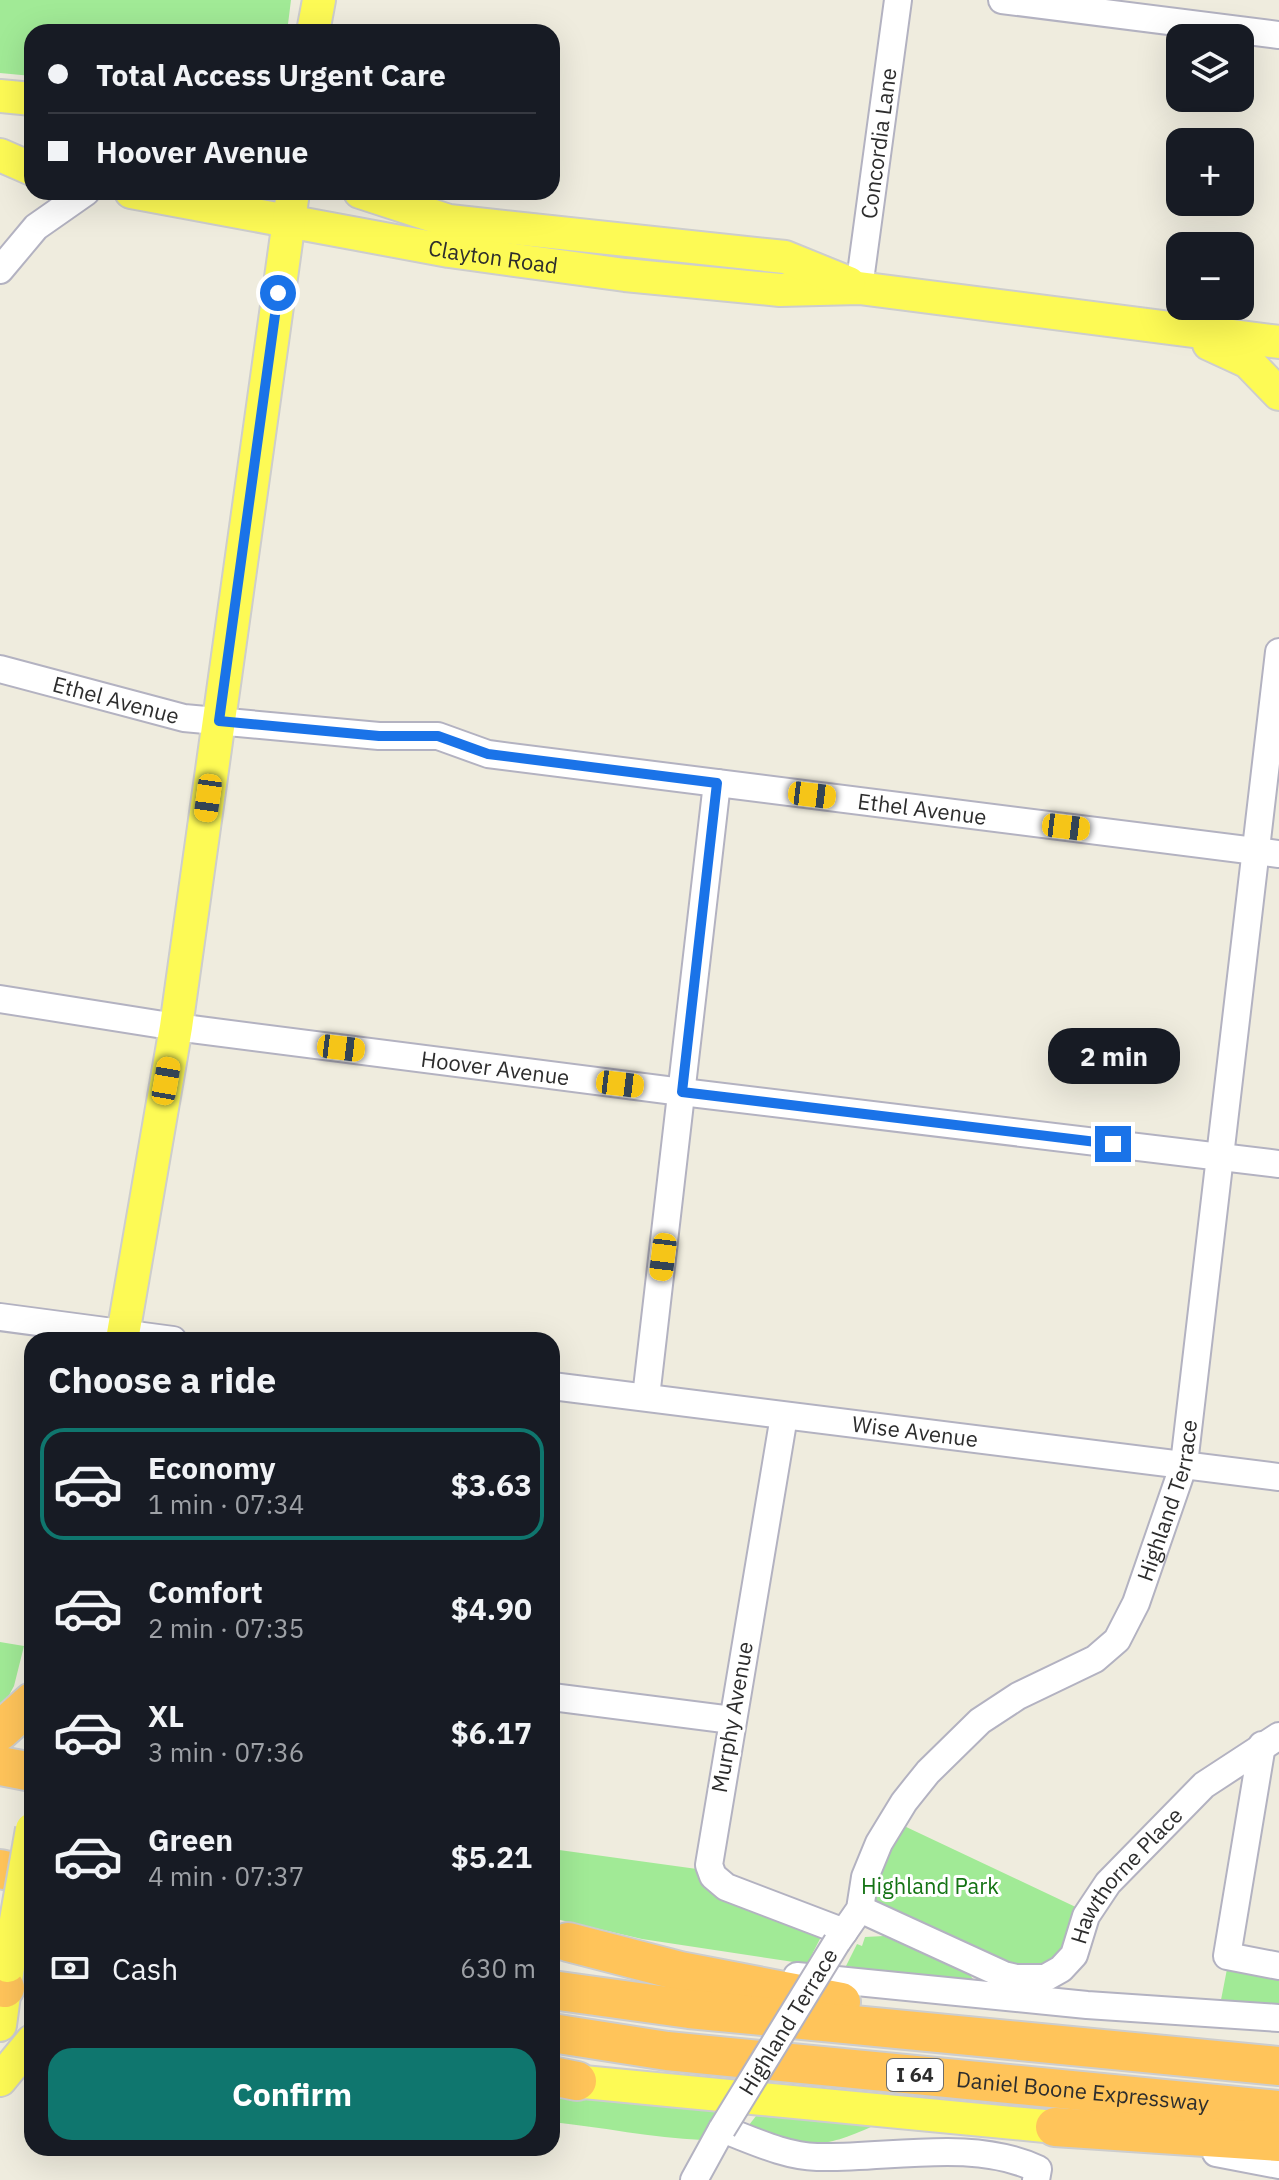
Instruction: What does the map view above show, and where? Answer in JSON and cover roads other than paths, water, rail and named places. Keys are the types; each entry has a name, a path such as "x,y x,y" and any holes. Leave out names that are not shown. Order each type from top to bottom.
{"highway":[{"path":"0,1731 24,1709"},
{"path":"0,1766 24,1770"},
{"path":"0,1869 24,1874"},
{"path":"0,1914 24,1919"},
{"path":"560,1940 680,1971 824,1999 938,2014 1002,2039"},
{"name":"Daniel Boone Expressway","path":"560,1991 689,2009 1279,2066"},
{"name":"Daniel Boone Expressway","path":"560,2034 667,2051 1279,2110"},
{"path":"1055,2127 1279,2142"}],"main road":[{"path":"314,24 319,0"},
{"path":"0,96 24,98"},
{"path":"0,155 24,166"},
{"name":"Clayton Road","path":"222,200 291,206 449,251 625,275 780,290 859,288 1279,342"},
{"name":"Clayton Road","path":"385,200 449,221 785,257 859,288"},
{"path":"124,1332 176,1027 291,206"},
{"path":"1164,328 1234,353 1279,394"},
{"path":"0,2025 11,1983 24,1888"},
{"path":"0,2080 24,2051"},
{"path":"560,2079 1055,2127"}],"street":[{"name":"Concordia Lane","path":"859,288 898,0"},
{"path":"1002,0 1279,35"},
{"path":"0,270 36,227 75,200"},
{"name":"Highland Terrace","path":"694,2180 722,2129 860,1909 865,1877 879,1843 904,1802 952,1746 980,1721 1018,1696 1095,1659 1117,1640 1136,1603 1184,1464 1222,1156 1267,853 1279,652"},
{"name":"Ethel Avenue","path":"0,669 184,718 379,736 438,736 488,754 1267,853"},
{"path":"646,1397 717,783"},
{"name":"Hoover Avenue","path":"0,999 176,1027 1279,1164"},
{"path":"0,1317 92,1332"},
{"name":"Wise Avenue","path":"560,1387 1279,1477"},
{"name":"Murphy Avenue","path":"784,1416 711,1841 713,1876 726,1887 840,1937"},
{"path":"560,1698 732,1720"},
{"name":"Hawthorne Place","path":"860,1909 1004,1975 1024,1979 1053,1975 1074,1955 1086,1916 1108,1883 1204,1785 1271,1740"},
{"name":"Hawthorne Place","path":"1271,1740 1227,1956 1279,1966"},
{"path":"560,1940 840,1981 1103,2007 1279,2018"},
{"path":"1055,2127 1279,2165"},
{"path":"722,2129 791,2154 816,2157 907,2152 1011,2156 1037,2175"}],"park label":[{"name":"Highland Park","path":"930,1886"}]}
